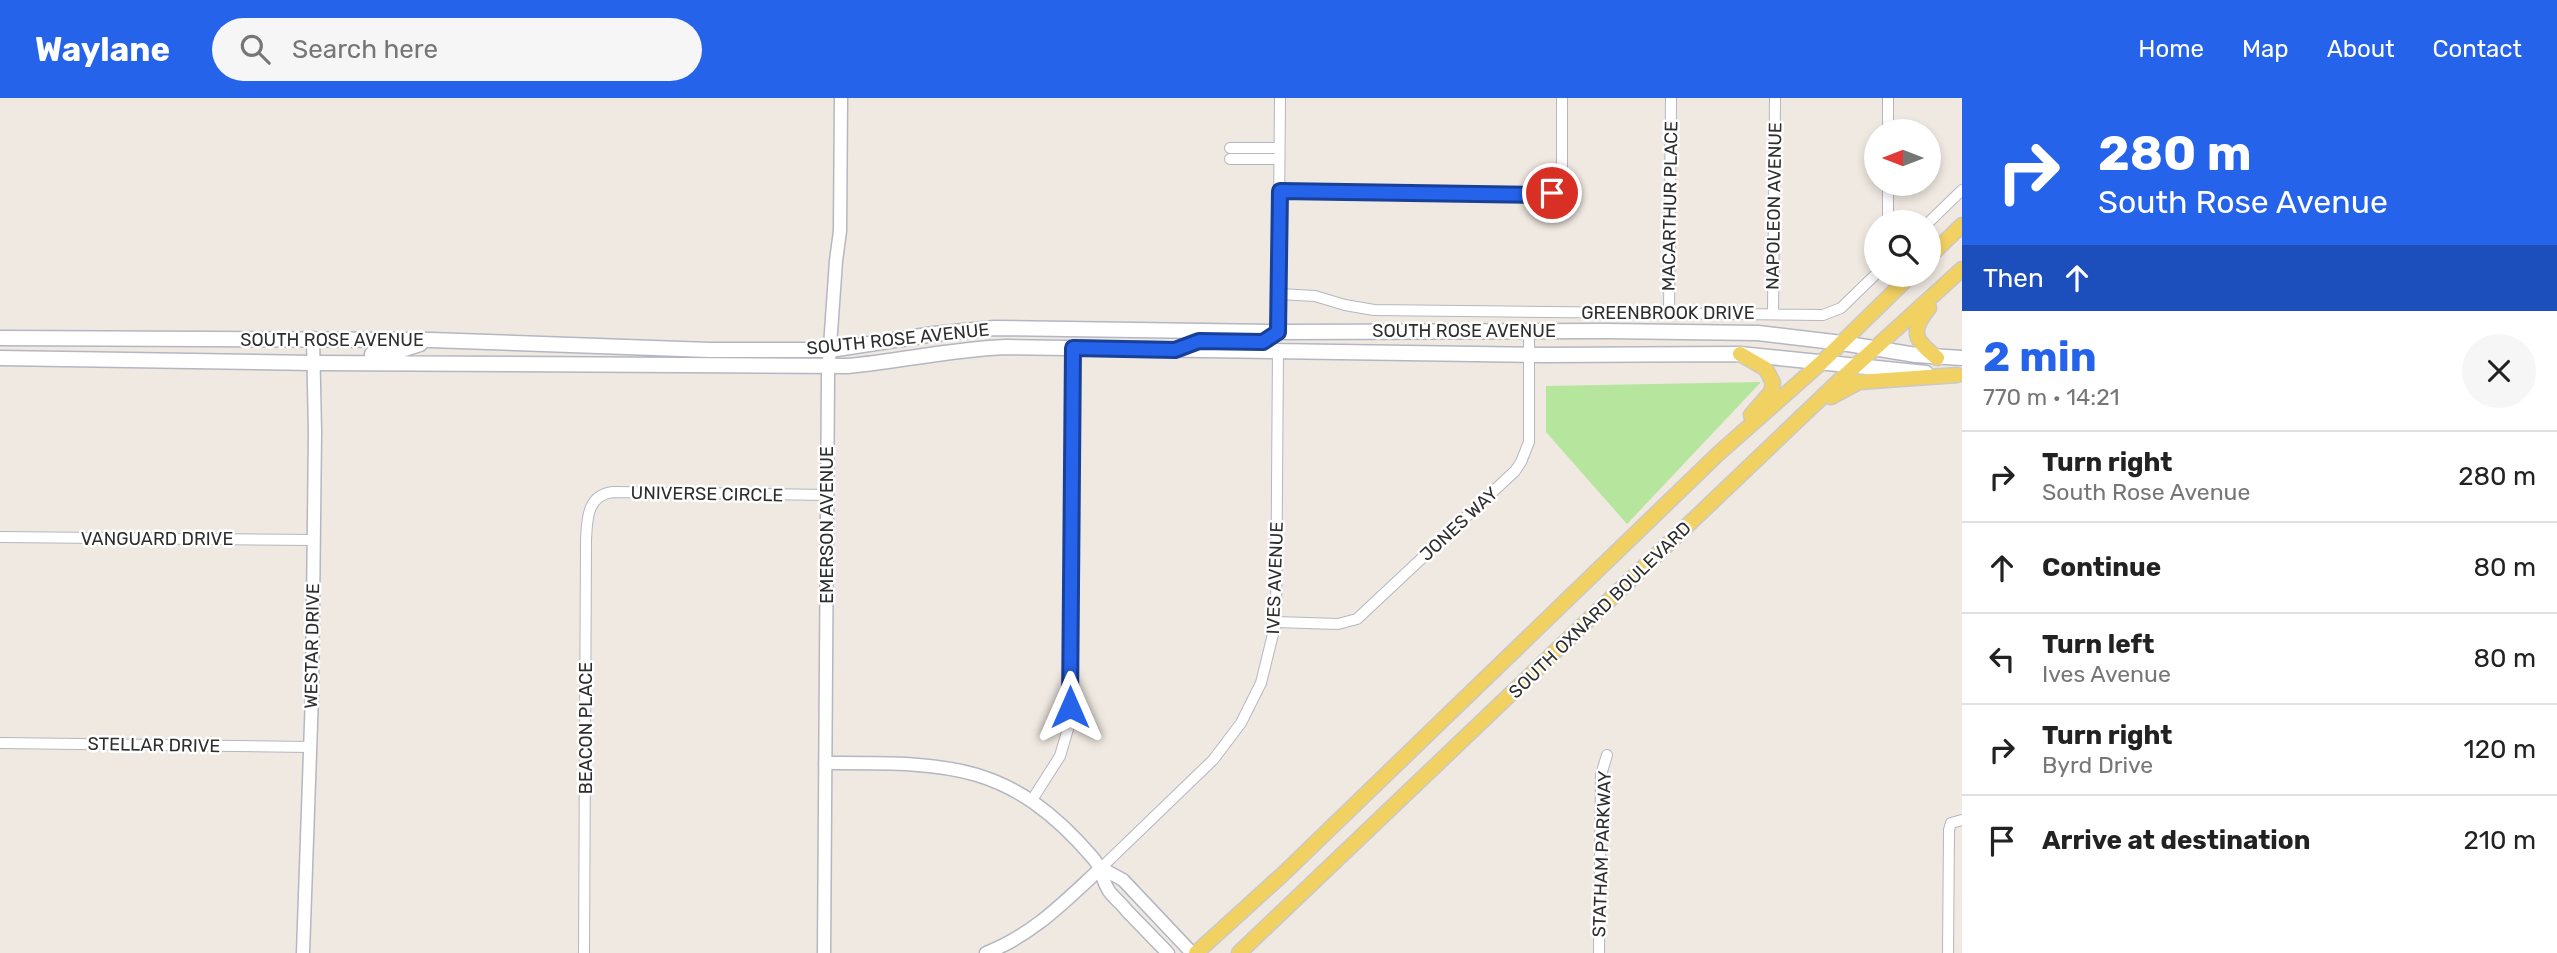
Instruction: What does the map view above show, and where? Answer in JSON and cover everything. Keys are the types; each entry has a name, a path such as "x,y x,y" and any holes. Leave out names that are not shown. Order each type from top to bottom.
{"main road":[{"path":"1941,245 1962,225"},
{"path":"1937,358 1922,345 1916,328 1923,315 1958,273"},
{"name":"SOUTH OXNARD BOULEVARD","path":"1240,953 1856,365 1958,273"},
{"name":"SOUTH OXNARD BOULEVARD","path":"1194,953 1282,875 1719,453 1822,362 1899,287"},
{"name":"SOUTH ROSE AVENUE","path":"0,338 313,338 709,350 830,349 980,329 1758,333 1937,358 1962,358"},
{"path":"1175,350 1199,341 1263,342 1278,332"},
{"path":"246,361 305,353 303,345 285,339"},
{"path":"314,363 322,355 392,353 431,340"},
{"name":"SOUTH ROSE AVENUE","path":"0,358 314,363 830,365 888,362 978,348 1073,348 1740,354 1959,375"},
{"path":"1719,453 1771,392 1773,383 1766,369 1740,354"},
{"path":"1806,413 1859,382 1959,375"}],"street":[{"name":"EMERSON AVENUE","path":"824,953 827,495 830,349 840,231 841,98"},
{"path":"1278,332 1280,98"},
{"path":"1280,191 1545,195 1558,189 1562,178 1562,98"},
{"name":"MACARTHUR PLACE","path":"1669,313 1671,98"},
{"name":"NAPOLEON AVENUE","path":"1773,314 1775,98"},
{"path":"1888,98 1888,119"},
{"path":"1279,148 1230,154 1279,159"},
{"path":"1941,210 1962,190"},
{"name":"GREENBROOK DRIVE","path":"1279,294 1315,296 1374,310 1823,315 1836,311 1864,285"},
{"name":"JONES WAY","path":"1276,622 1338,624 1357,619 1515,471 1529,442 1529,332"},
{"name":"WESTAR DRIVE","path":"303,953 313,540 313,338"},
{"path":"1032,800 1060,756 1070,722 1073,348"},
{"name":"IVES AVENUE","path":"1101,868 1213,760 1252,704 1261,683 1276,622 1278,350"},
{"name":"UNIVERSE CIRCLE","path":"592,505 602,495 613,492 827,495"},
{"name":"BEACON PLACE","path":"584,953 586,540 587,520 592,505"},
{"name":"VANGUARD DRIVE","path":"0,537 313,540"},
{"name":"STELLAR DRIVE","path":"0,743 309,747"},
{"name":"STATHAM PARKWAY","path":"1599,953 1601,775 1607,755"},
{"path":"825,763 937,765 987,778 1032,800 1068,831 1101,868 1123,880 1194,953"},
{"path":"1948,953 1949,830 1951,823 1962,820"},
{"path":"986,953 1015,940 1045,920 1101,868"},
{"path":"1101,868 1108,891 1168,953"}],"green space":[{"path":"1761,382 1627,524 1546,432 1546,386"}],"route":[{"path":"1070,707 1073,348 1175,350 1199,341 1263,342 1272,338 1278,332 1280,191 1552,193"}]}
